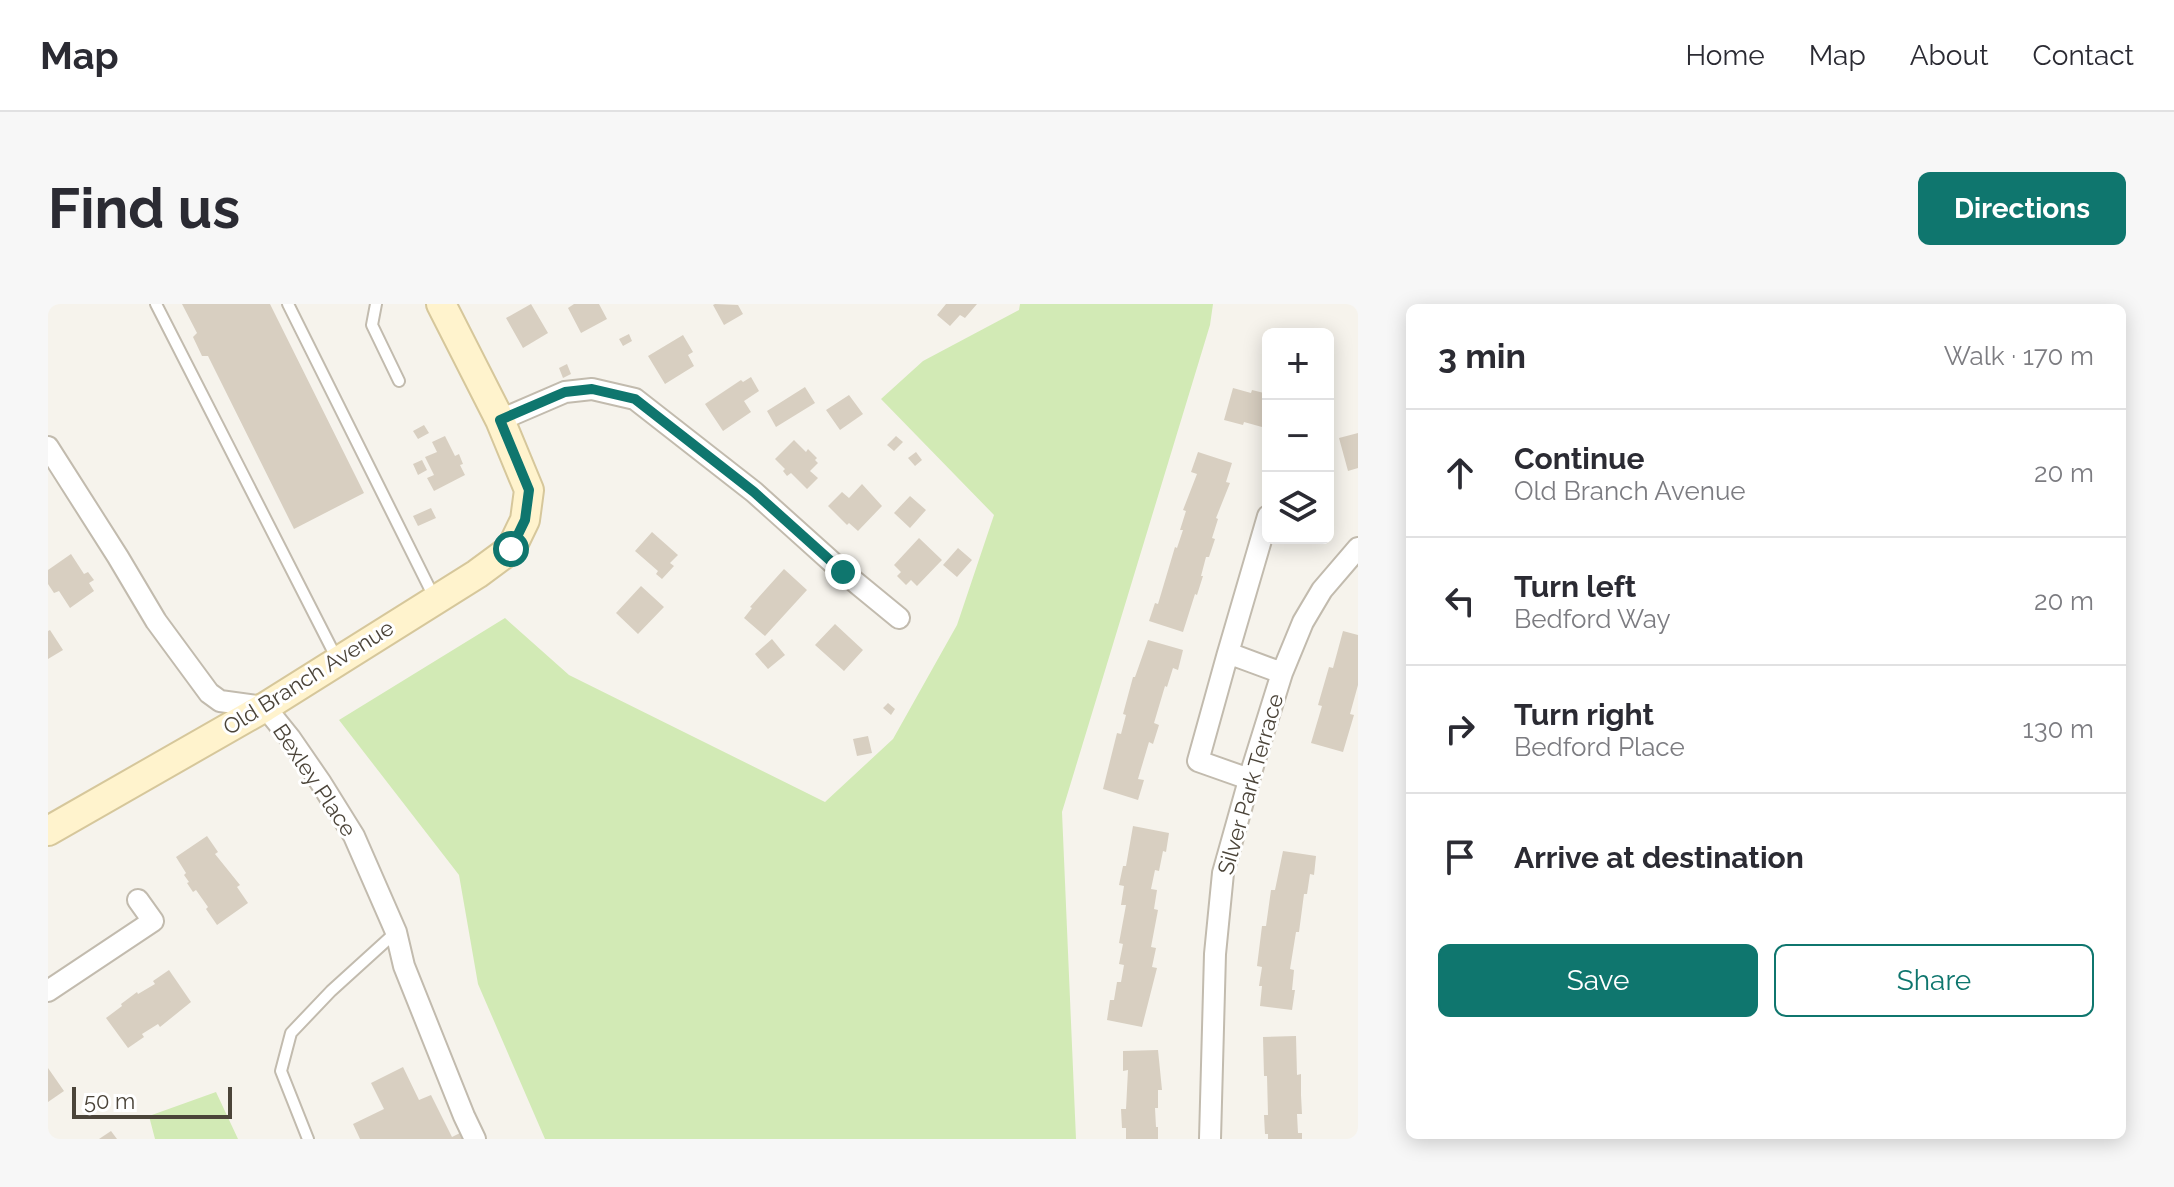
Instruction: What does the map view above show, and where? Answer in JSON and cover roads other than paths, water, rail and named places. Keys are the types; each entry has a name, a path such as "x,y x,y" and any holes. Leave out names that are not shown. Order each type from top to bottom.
{"street":[{"path":"446,308 500,420 565,392 592,389 635,399 754,492 899,618"},
{"name":"Old Branch Avenue","path":"48,831 265,707 477,574 511,549 525,520 529,490 500,420"},
{"name":"Bexley Place","path":"48,447 156,621 209,693 220,701 265,707 290,738 354,836 396,932 404,966 475,1139"},
{"path":"1249,779 1198,761 1262,537"},
{"name":"Silver Park Terrace","path":"1210,1139 1215,954 1223,873 1282,673 1303,622 1322,590 1358,548"},
{"path":"1228,653 1282,673"},
{"path":"48,991 153,921 138,900"}],"lane":[{"path":"156,304 338,661"},
{"path":"288,304 435,599"},
{"path":"376,304 372,325 399,381"},
{"path":"308,1139 281,1071 291,1033 331,991 396,932"}]}
